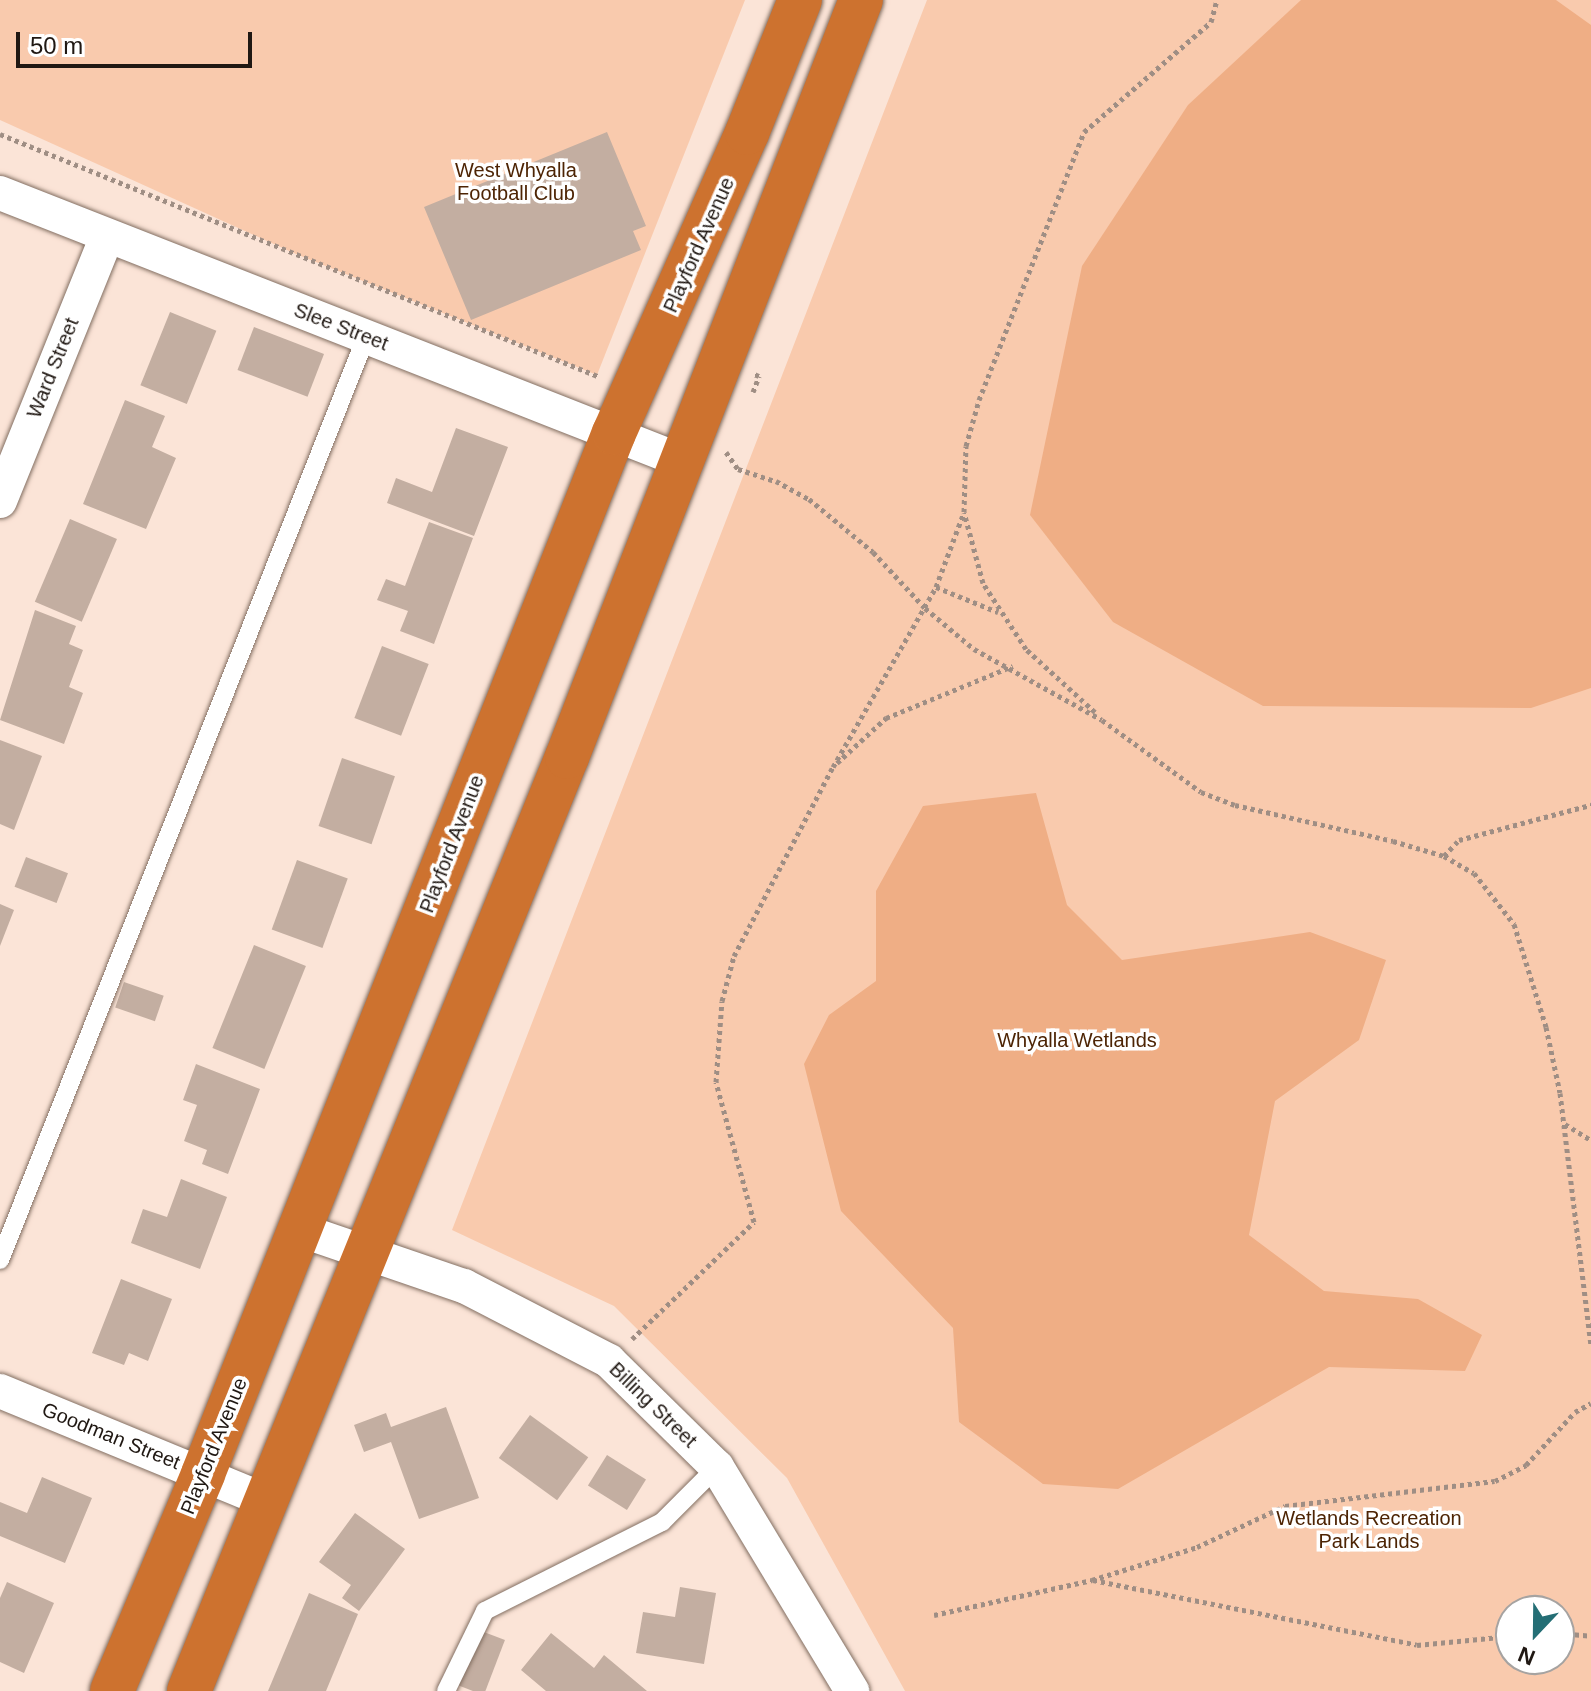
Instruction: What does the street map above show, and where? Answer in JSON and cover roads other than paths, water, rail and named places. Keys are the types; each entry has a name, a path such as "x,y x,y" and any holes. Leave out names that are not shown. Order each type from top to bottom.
{"highway":[{"name":"Playford Avenue","path":"112,1691 203,1474 614,433 747,133 800,0"},
{"path":"189,1691 370,1252 723,359 861,0"}],"street":[{"name":"Slee Street","path":"0,193 682,461"},
{"name":"Ward Street","path":"0,501 107,236"},
{"name":"Billing Street","path":"300,1230 464,1286 609,1361 717,1467 851,1691"},
{"name":"Goodman Street","path":"0,1391 267,1501"}],"lane":[{"path":"0,1260 366,337"},
{"path":"446,1691 485,1611 662,1522 717,1467"}],"park label":[{"name":"West Whyalla Football Club","path":"516,182"},
{"name":"Whyalla Wetlands","path":"1077,1040"},
{"name":"Wetlands Recreation Park Lands","path":"1369,1530"}]}
